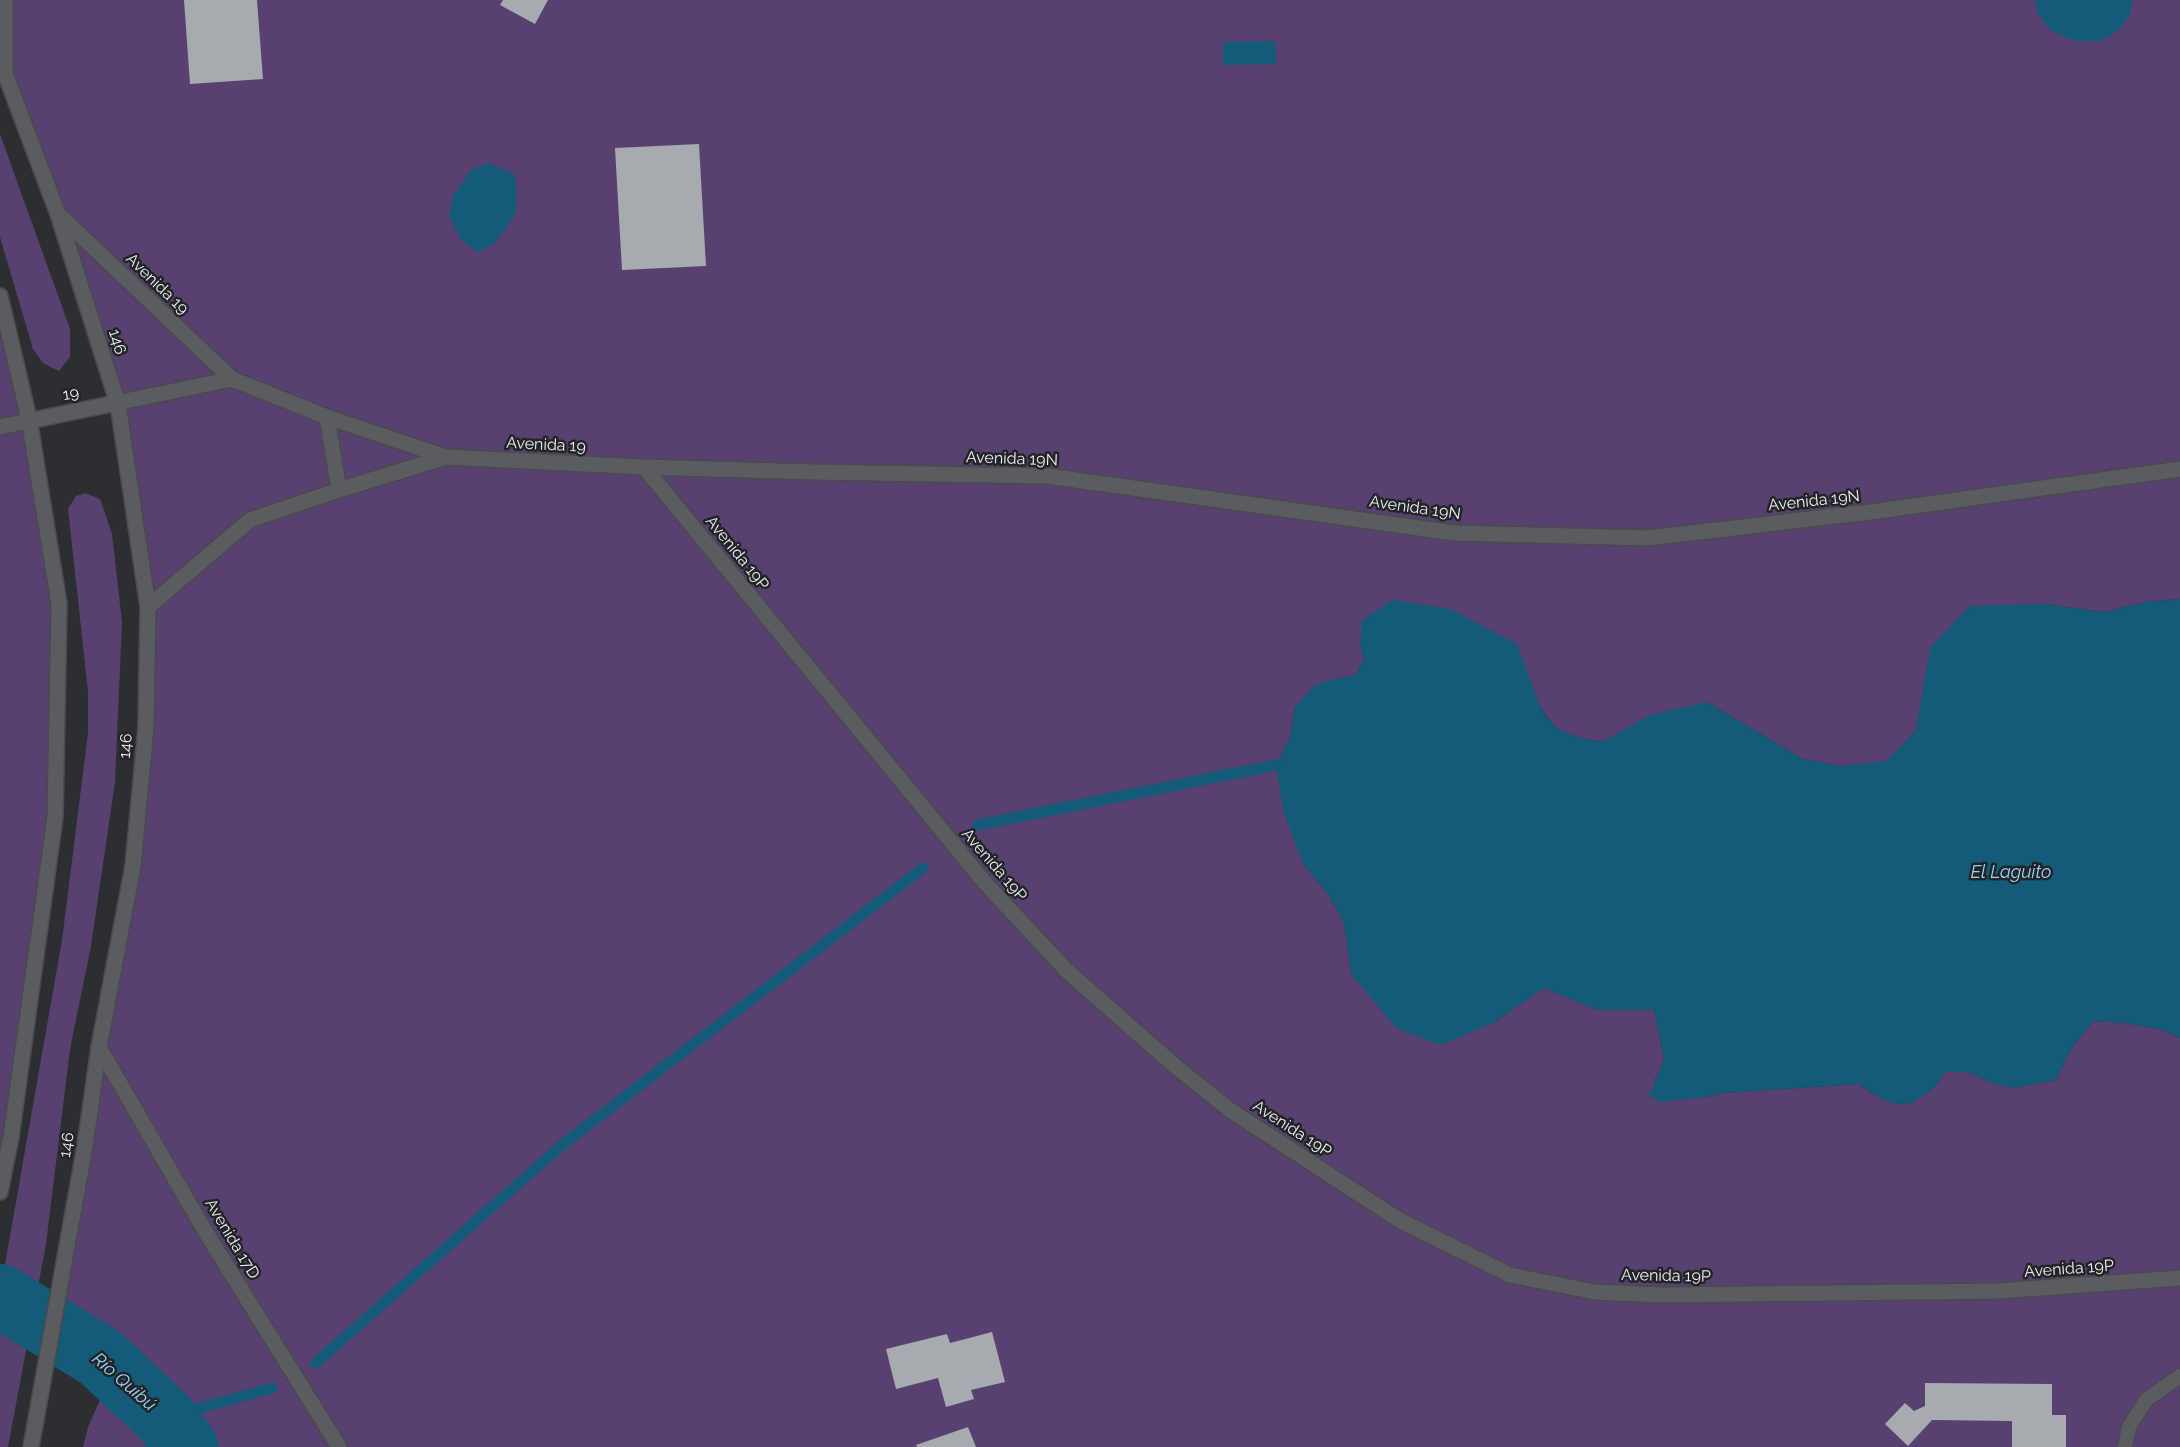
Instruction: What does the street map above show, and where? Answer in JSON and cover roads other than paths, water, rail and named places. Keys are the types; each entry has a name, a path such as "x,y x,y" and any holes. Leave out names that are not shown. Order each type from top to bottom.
{"street":[{"path":"3,66 5,0"},
{"name":"146","path":"3,66 58,214 118,404 148,606 146,728 132,866 99,1047 85,1146 31,1447"},
{"name":"Avenida 19","path":"58,214 232,379 327,417 446,457 644,467"},
{"path":"0,296 30,419 59,604 55,807 11,1137 0,1192"},
{"path":"118,404 232,379"},
{"name":"19","path":"30,419 118,404"},
{"path":"327,417 339,490"},
{"path":"0,427 30,419"},
{"name":"Avenida 19","path":"148,606 250,520 446,457"},
{"name":"Avenida 19N","path":"644,467 1047,476 1456,533 1648,538 1878,512 2180,469"},
{"name":"Avenida 19P","path":"644,467 986,884 1067,971 1175,1066 1230,1110 1399,1220 1510,1275 1595,1292 1662,1295 1999,1291 2180,1278"},
{"name":"Avenida 17D","path":"99,1047 205,1231 339,1447"}],"lane":[{"path":"2125,1447 2130,1427 2146,1400 2180,1376"}],"water":[{"path":"2036,0 2133,0 2129,17 2119,30 2101,41 2075,41 2051,31 2036,11"},
{"path":"1275,41 1276,64 1223,65 1223,42"},
{"path":"489,163 515,175 517,195 515,215 495,243 478,252 460,239 449,216 453,196 471,170"},
{"name":"El Laguito","path":"2180,599 2180,1038 2163,1030 2126,1023 2093,1021 2071,1049 2056,1080 2013,1088 1989,1082 1968,1072 1945,1072 1935,1087 1912,1103 1898,1104 1884,1100 1858,1084 1724,1093 1701,1098 1661,1102 1649,1096 1664,1059 1654,1010 1598,1010 1544,988 1493,1023 1441,1045 1396,1028 1351,974 1344,923 1328,894 1303,864 1283,810 1276,765 1290,738 1295,707 1315,685 1356,675 1364,658 1360,645 1362,620 1393,600 1450,609 1517,644 1542,711 1557,729 1580,738 1602,742 1650,715 1707,702 1803,759 1839,766 1887,761 1916,730 1930,648 1970,606 2044,604 2104,612 2145,602"}],"waterway":[{"path":"978,825 1276,765"},
{"path":"316,1363 562,1145 923,868"},
{"name":"Río Quibú","path":"0,1296 100,1357 165,1418 186,1447"},
{"path":"165,1418 272,1388"}]}
